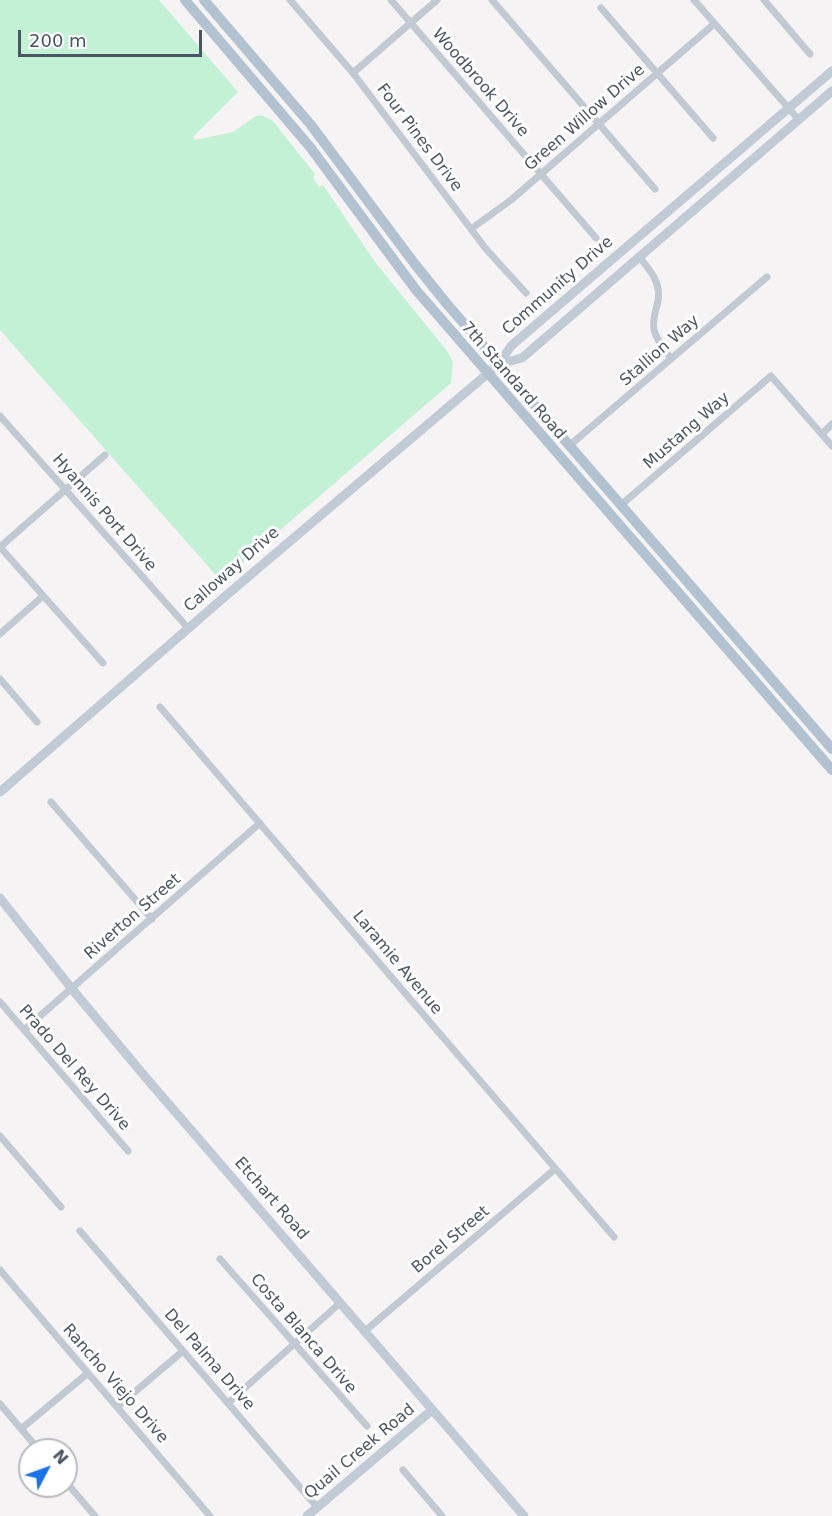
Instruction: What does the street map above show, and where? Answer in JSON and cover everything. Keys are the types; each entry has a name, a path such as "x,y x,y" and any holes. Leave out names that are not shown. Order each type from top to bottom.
{"main road":[{"name":"7th Standard Road","path":"185,0 310,147 399,270 832,770"},
{"name":"7th Standard Road","path":"204,0 311,125 414,262 499,364 832,749"}],"street":[{"name":"Four Pines Drive","path":"290,0 353,73 471,229 526,293"},
{"name":"Woodbrook Drive","path":"391,0 596,238"},
{"path":"353,73 437,0"},
{"path":"492,0 655,189"},
{"path":"694,0 798,120"},
{"path":"764,0 810,54"},
{"path":"601,9 713,138"},
{"name":"Green Willow Drive","path":"471,229 541,175 714,24"},
{"name":"Community Drive","path":"499,364 511,346 832,71"},
{"name":"Community Drive","path":"499,364 522,358 832,92"},
{"path":"640,258 656,278 658,299 654,314 654,329 671,359"},
{"name":"Stallion Way","path":"570,446 767,277"},
{"name":"Calloway Drive","path":"0,792 188,628 499,364"},
{"name":"Mustang Way","path":"621,505 771,376 822,434"},
{"name":"Hyannis Port Drive","path":"0,416 188,628"},
{"path":"832,424 822,434 832,446"},
{"path":"104,663 0,547 105,455"},
{"path":"0,634 43,596"},
{"path":"0,679 37,722"},
{"name":"Laramie Avenue","path":"160,707 614,1237"},
{"path":"51,802 152,919"},
{"name":"Riverton Street","path":"24,1030 260,823"},
{"name":"Etchart Road","path":"0,898 72,989 524,1516"},
{"name":"Prado Del Rey Drive","path":"0,1002 128,1151"},
{"path":"1,1140 61,1207"},
{"name":"Borel Street","path":"365,1331 555,1169"},
{"name":"Del Palma Drive","path":"80,1231 317,1507"},
{"name":"Costa Blanca Drive","path":"220,1259 367,1426"},
{"name":"Rancho Viejo Drive","path":"0,1270 210,1516"},
{"path":"228,1402 340,1303"},
{"path":"117,1407 183,1351"},
{"path":"21,1429 88,1372"},
{"path":"0,1404 29,1438"},
{"name":"Quail Creek Road","path":"307,1516 432,1410"},
{"path":"403,1470 442,1516"},
{"path":"78,1496 95,1516"}],"green space":[{"path":"0,0 159,0 238,92 193,137 195,140 233,132 256,116 261,115 272,120 315,174 313,178 319,187 323,185 375,262 447,351 453,362 451,383 221,581 0,330"}]}
